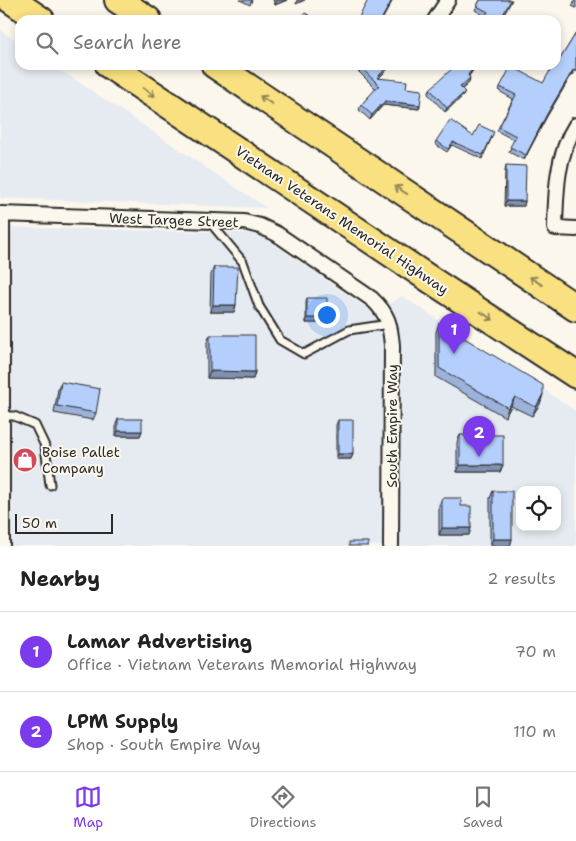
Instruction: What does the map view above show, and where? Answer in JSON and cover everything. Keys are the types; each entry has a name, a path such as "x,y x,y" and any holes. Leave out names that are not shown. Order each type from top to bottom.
{"highway":[{"path":"11,0 34,15"},
{"path":"118,0 140,15"},
{"name":"Vietnam Veterans Memorial Highway","path":"116,70 431,280 576,374"},
{"path":"221,70 576,308"}],"street":[{"path":"438,15 448,0"},
{"path":"576,124 569,135 557,177 556,228 576,229"},
{"path":"1,214 2,546"},
{"name":"West Targee Street","path":"1,214 244,222 260,226 277,234 360,289 382,308"},
{"name":"South Empire Way","path":"382,308 390,324 392,345 391,546"}],"lane":[{"path":"208,220 243,262 259,306 280,340 304,354 349,330 390,324"},
{"path":"2,416 14,416 35,426 45,446 50,485"}],"shaded area":[{"path":"0,30 15,40 15,70 60,70 267,208 0,198"},
{"path":"0,227 258,233 374,313 402,296 576,411 576,546 0,546"}],"building":[{"path":"368,0 392,0 384,15 360,15"},
{"path":"480,0 511,0 503,15 486,15 488,12 477,6"},
{"path":"576,33 576,69 575,71 573,70 547,114 526,155 510,147 516,136 499,127 516,95 500,87 509,70 519,70 543,83 550,70 561,70 561,58"},
{"path":"363,70 384,70 377,78 407,81 406,88 422,90 420,105 385,101 372,115 361,105 379,85"},
{"path":"451,70 472,70 468,75 470,78 460,87 465,92 447,108 430,89"},
{"path":"450,120 473,136 479,125 494,132 483,155 453,142 448,149 436,141"},
{"path":"506,165 526,166 525,201 506,201"},
{"path":"214,267 238,267 236,305 213,305"},
{"path":"307,298 327,298 327,318 307,318"},
{"path":"439,323 543,385 543,394 536,407 515,397 508,408 439,368"},
{"path":"210,335 255,335 255,372 210,371"},
{"path":"61,382 100,389 96,413 57,406"},
{"path":"118,419 142,419 142,431 118,431"},
{"path":"338,420 353,420 353,454 338,454"},
{"path":"460,435 503,435 503,465 460,465"},
{"path":"493,491 512,491 512,539 493,539"},
{"path":"442,498 461,498 461,506 471,506 471,528 442,528"},
{"path":"349,542 368,542 368,546 349,546"}],"place":[{"name":"Lamar Advertising","path":"454,354"},
{"name":"LPM Supply","path":"479,457"},
{"name":"Boise Pallet Company","path":"25,460"}]}
